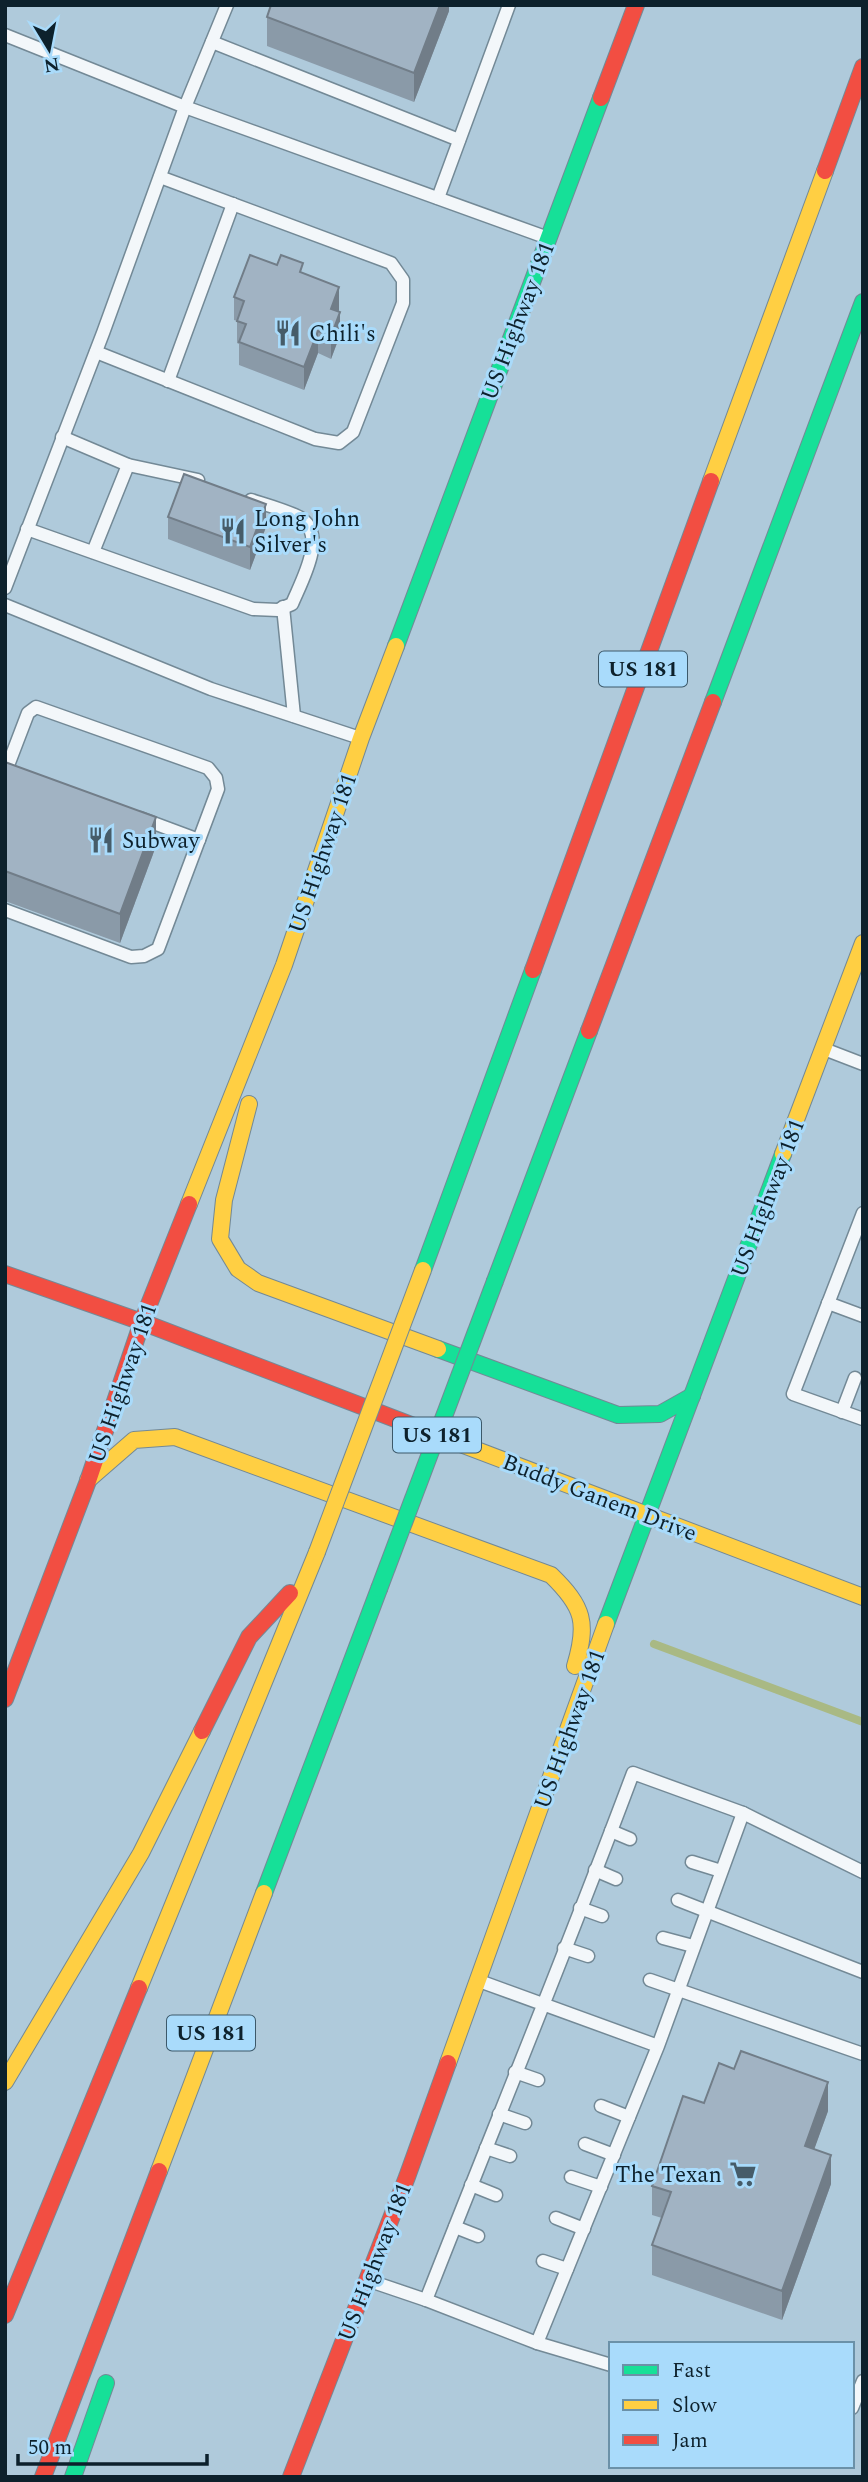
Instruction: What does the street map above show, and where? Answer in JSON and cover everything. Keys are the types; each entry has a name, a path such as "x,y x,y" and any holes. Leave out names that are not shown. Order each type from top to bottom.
{"main road":[{"name":"US Highway 181","path":"5,1699 88,1481 142,1322 285,965 361,738 636,5"},
{"name":"US 181","path":"5,2315 317,1552 424,1270 863,67"},
{"name":"US 181","path":"43,2477 863,302"},
{"name":"US Highway 181","path":"291,2477 478,1980 646,1515 863,943"},
{"path":"285,965 224,1200 220,1239 237,1269 257,1283 618,1415 660,1414 692,1396"},
{"name":"Buddy Ganem Drive","path":"5,1274 142,1322 863,1597"},
{"path":"88,1481 134,1440 175,1437 551,1575 566,1589 576,1606 584,1629 543,1799"},
{"path":"5,2082 141,1853 249,1637 307,1573"},
{"path":"133,2286 134,2238"},
{"path":"73,2477 110,2374"}],"lane":[{"path":"5,588 227,5"},
{"path":"438,198 509,5"},
{"path":"5,35 186,107 549,238"},
{"path":"212,42 459,140"},
{"path":"96,352 315,439 339,443 354,432 404,303 403,280 391,263 160,177"},
{"path":"168,381 233,204"},
{"path":"62,437 128,465 187,476 213,485"},
{"path":"93,552 128,465"},
{"path":"27,529 253,609 278,610 292,604 314,547 311,533 303,519 239,495"},
{"path":"5,605 211,689 361,738"},
{"path":"283,607 294,716"},
{"path":"5,910 131,957 145,956 158,949 218,789 216,778 208,768 36,707 29,713 11,769"},
{"path":"122,811 199,839"},
{"path":"823,1049 863,1064"},
{"path":"863,1213 793,1394 863,1419"},
{"path":"828,1303 863,1316"},
{"path":"842,1412 855,1378"},
{"path":"426,2300 633,1773 743,1813 863,1872"},
{"path":"537,2343 658,2046 743,1813"},
{"path":"611,1831 630,1839"},
{"path":"692,1862 721,1871"},
{"path":"595,1870 616,1878"},
{"path":"678,1900 863,1972"},
{"path":"580,1908 602,1916"},
{"path":"663,1938 693,1946"},
{"path":"564,1948 588,1956"},
{"path":"478,1980 658,2046"},
{"path":"650,1980 863,2054"},
{"path":"515,2072 538,2080"},
{"path":"601,2106 629,2117"},
{"path":"499,2114 525,2123"},
{"path":"585,2144 614,2155"},
{"path":"486,2148 510,2156"},
{"path":"571,2178 601,2187"},
{"path":"471,2185 496,2194"},
{"path":"556,2218 583,2229"},
{"path":"455,2227 478,2236"},
{"path":"543,2261 567,2269"},
{"path":"367,2280 537,2343 609,2364"},
{"path":"854,2403 863,2381"}],"building":[{"path":"271,5 440,5 414,73 267,17"},
{"name":"Chili's","path":"250,255 277,265 281,255 303,263 300,272 339,287 331,309 340,312 331,336 318,331 304,367 239,342 246,324 237,321 244,301 234,297"},
{"path":"184,474 266,504 250,547 168,517"},
{"path":"5,762 156,817 120,914 5,871"},
{"path":"741,2051 828,2082 805,2146 831,2155 782,2291 652,2245 671,2192 652,2186 683,2096 704,2103 719,2063 734,2069"}],"waterway":[{"path":"654,1644 863,1722"}],"traffic: fast":[{"path":"396,646 601,98"},
{"path":"713,702 863,302"},
{"path":"423,1270 533,970"},
{"path":"495,1281 589,1031"},
{"path":"606,1624 783,1154"},
{"path":"379,1589 495,1281"},
{"path":"438,1349 618,1415 660,1414 692,1396"},
{"path":"264,1893 379,1589"},
{"path":"73,2477 106,2383"}],"traffic: slow":[{"path":"711,481 825,171"},
{"path":"189,1204 284,965 361,738 396,646"},
{"path":"783,1154 863,943"},
{"path":"249,1104 224,1200 220,1239 238,1269 258,1283 438,1349"},
{"path":"317,1552 423,1270"},
{"path":"88,1480 134,1440 175,1437 551,1575 570,1597 580,1616 581,1638 575,1666"},
{"path":"445,1438 863,1597"},
{"path":"139,1988 317,1552"},
{"path":"448,2063 606,1624"},
{"path":"5,2082 141,1853 202,1731"},
{"path":"159,2171 264,1893"}],"traffic: jam":[{"path":"601,98 636,5"},
{"path":"825,171 863,67"},
{"path":"533,970 711,481"},
{"path":"589,1031 713,702"},
{"path":"5,1699 88,1481 142,1322 189,1204"},
{"path":"5,1274 142,1322 445,1438"},
{"path":"202,1731 249,1637 290,1593"},
{"path":"5,2315 139,1988"},
{"path":"291,2477 448,2063"},
{"path":"43,2477 159,2171"}],"place":[{"name":"Chili's","path":"288,333"},
{"name":"Long John Silver's","path":"233,531"},
{"name":"Subway","path":"101,840"},
{"name":"The Texan","path":"743,2174"}]}
